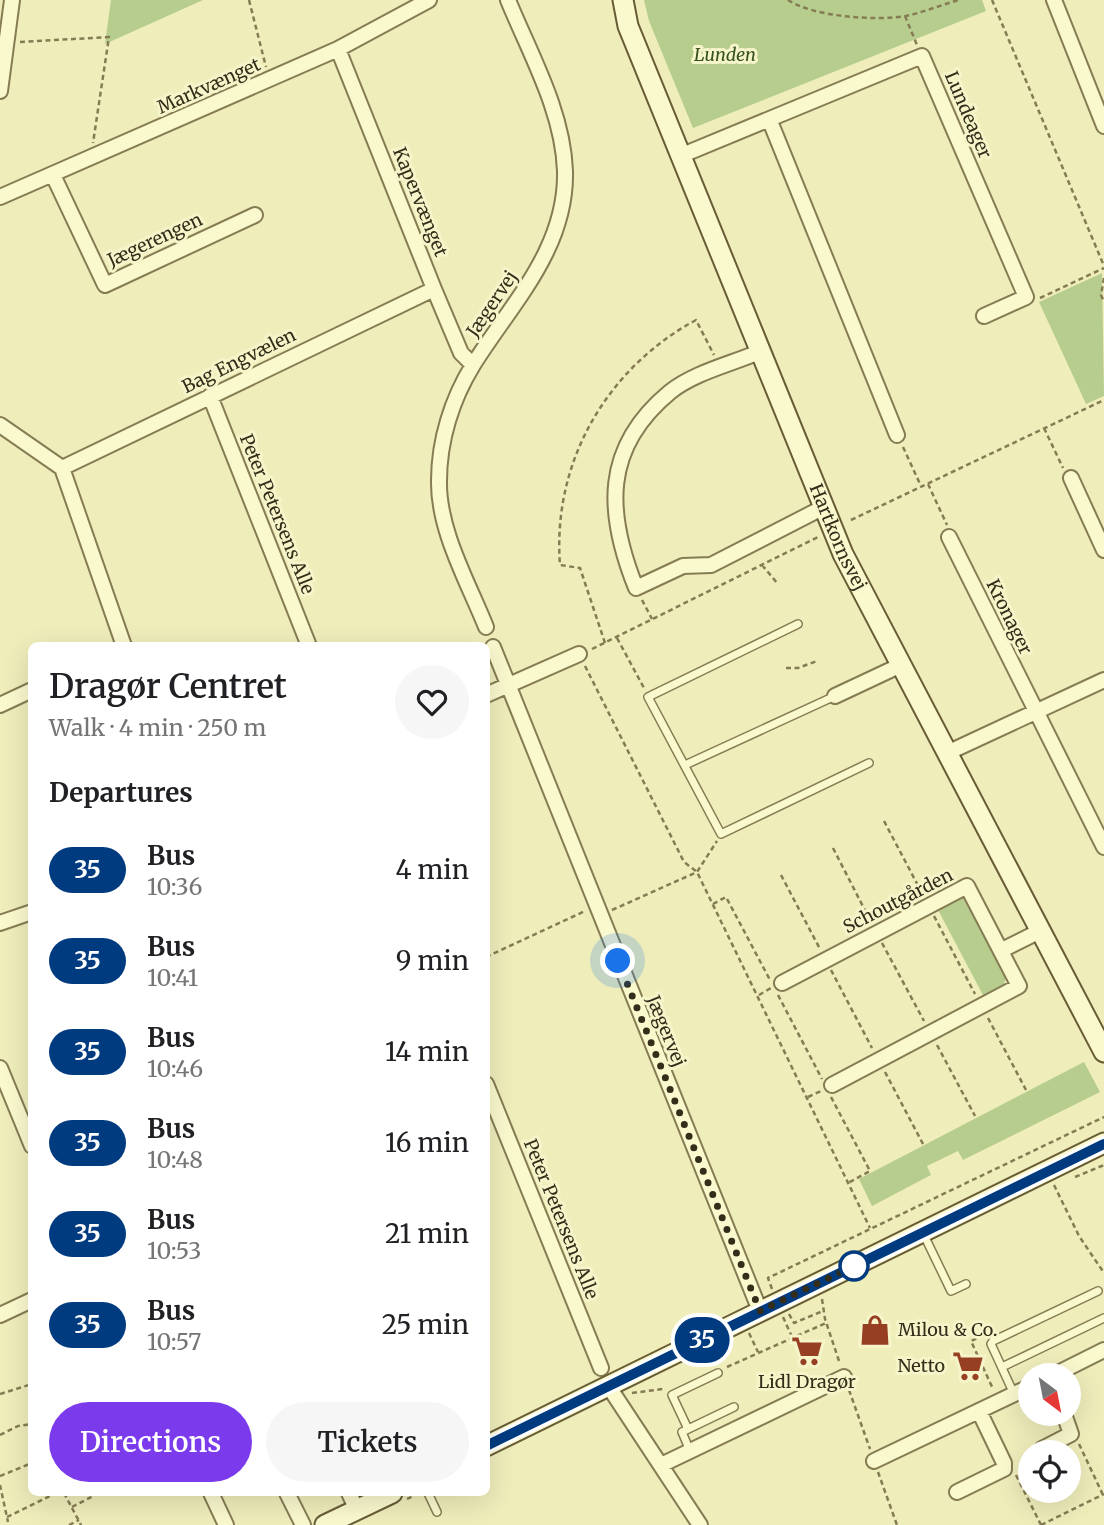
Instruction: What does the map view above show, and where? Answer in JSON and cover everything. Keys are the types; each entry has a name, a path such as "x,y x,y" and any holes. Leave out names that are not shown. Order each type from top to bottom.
{"street":[{"path":"0,91 12,0"},
{"name":"Markvænget","path":"0,197 338,49 429,0"},
{"name":"Jægervej","path":"486,627 448,532 439,483 443,442 454,400 473,365 526,291 546,254 558,222 565,173 558,124 508,0"},
{"name":"Hartkornsvej","path":"623,0 628,26 822,508 901,665 1104,1052"},
{"path":"1054,0 1102,117"},
{"name":"Kapervænget","path":"338,49 461,353 473,365"},
{"path":"680,156 922,56"},
{"name":"Lundeager","path":"922,56 1026,297"},
{"path":"770,121 897,435"},
{"name":"Jægerengen","path":"53,175 105,285 255,215"},
{"name":"Bag Engvælen","path":"62,468 434,289"},
{"path":"984,316 1026,297"},
{"path":"759,352 671,391 628,439 615,474 615,510 618,537 636,587 683,566 711,565 822,508"},
{"name":"Peter Petersens Alle","path":"209,397 307,642"},
{"path":"0,425 62,468 123,642"},
{"path":"1071,478 1104,550"},
{"name":"Kronager","path":"949,537 1104,847"},
{"name":"Jægervej","path":"494,647 760,1311"},
{"path":"490,693 579,654"},
{"path":"835,696 901,665"},
{"path":"947,752 1104,680"},
{"path":"0,705 28,693"},
{"name":"Schoutgården","path":"782,983 967,886 1002,950 1019,986 832,1085"},
{"path":"0,923 28,913"},
{"path":"1002,950 1040,931"},
{"path":"0,1068 28,1136"},
{"name":"Peter Petersens Alle","path":"490,1094 601,1368"},
{"path":"490,1445 612,1392 760,1311 1104,1143"},
{"path":"0,1315 28,1302"},
{"path":"1078,1363 1104,1350"},
{"path":"661,1465 844,1377"},
{"path":"612,1392 699,1525"},
{"path":"874,1461 1018,1392"},
{"path":"957,1492 1004,1469 1004,1463 979,1411"},
{"path":"1059,1440 1071,1434 1070,1426"},
{"path":"212,1496 226,1525"},
{"path":"288,1496 303,1525"},
{"path":"325,1525 353,1501 377,1496"}],"lane":[{"path":"798,624 648,696 721,834 869,763"},
{"path":"685,765 835,696"},
{"path":"922,1232 951,1291 966,1284"},
{"path":"1014,1394 991,1344 993,1341 1098,1291"},
{"path":"1002,1367 1104,1318"},
{"path":"688,1429 672,1395 718,1373"},
{"path":"691,1451 682,1432 734,1407"},
{"path":"429,1496 437,1512"}],"path":[{"path":"249,0 269,80"},
{"path":"788,0 797,6 846,16 905,16 942,2 959,0"},
{"path":"992,0 1104,267 1039,299 1026,297"},
{"path":"905,16 922,56"},
{"path":"6,42 109,37 90,159"},
{"path":"1104,278 1101,295 1104,302"},
{"path":"851,520 1104,400"},
{"path":"1044,428 1066,475 1071,478"},
{"path":"897,435 921,487"},
{"path":"928,484 950,531 949,537"},
{"path":"818,537 617,638 579,654 684,862 697,872 870,1228"},
{"path":"762,565 778,584"},
{"path":"636,587 653,620"},
{"path":"617,638 648,696"},
{"path":"786,668 798,668 817,661"},
{"path":"884,821 1026,1090"},
{"path":"490,955 697,872 721,834"},
{"path":"833,848 975,1116"},
{"path":"781,875 923,1144"},
{"path":"713,904 726,897 870,1171 848,1183"},
{"path":"774,1275 1104,1117"},
{"path":"1067,1180 1104,1165"},
{"path":"1054,1185 1079,1236 1104,1273"},
{"path":"822,1298 826,1323 897,1525"},
{"path":"718,1373 826,1323"},
{"path":"0,1394 28,1385"},
{"path":"612,1392 661,1388 672,1395"},
{"path":"0,1435 18,1426 28,1425"},
{"path":"1004,1463 1012,1467 1041,1525 1104,1494 1072,1430"},
{"path":"0,1476 28,1465"},
{"path":"0,1485 8,1520 51,1496"},
{"path":"66,1496 81,1525"},
{"path":"72,1507 93,1496"},
{"path":"69,1525 79,1520"}],"green space":[{"path":"111,0 203,0 105,44"},
{"name":"Lunden","path":"644,0 982,0 986,11 693,128 649,21"},
{"path":"1102,273 1104,396 1086,404 1039,302"},
{"path":"959,898 971,902 1007,974 1003,987 984,997 937,908"},
{"path":"1084,1062 1100,1092 963,1160 958,1151 927,1166 931,1175 872,1206 859,1179"}],"bus line":[{"name":"35","path":"490,1444 1104,1144"}],"place":[{"name":"Milou & Co.","path":"875,1330"},
{"name":"Lidl Dragør","path":"807,1351"},
{"name":"Netto","path":"968,1366"}],"route":[{"path":"618,961 760,1311 854,1266"}]}
